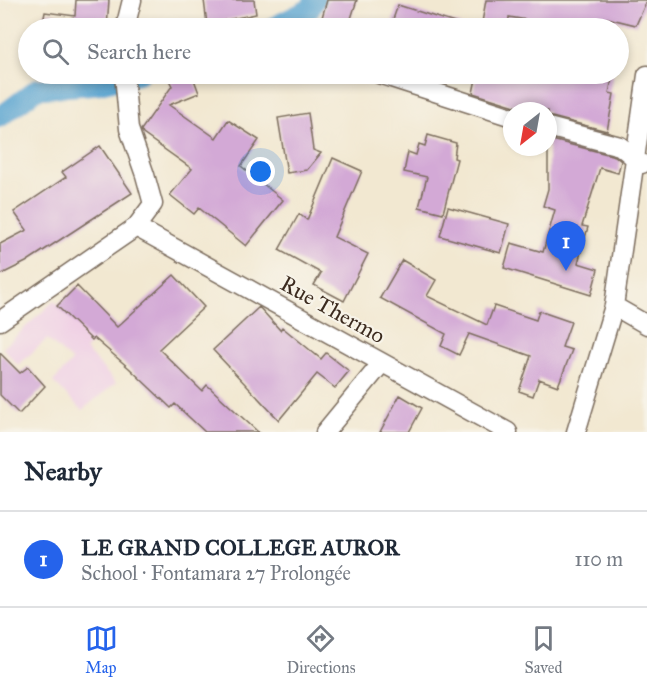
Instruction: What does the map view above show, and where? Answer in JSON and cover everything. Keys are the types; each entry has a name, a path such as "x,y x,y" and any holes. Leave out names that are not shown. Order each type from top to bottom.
{"street":[{"path":"128,18 132,0"},
{"path":"576,432 614,306 641,164 647,75"},
{"path":"0,321 136,227 153,204 129,129 125,84"},
{"path":"410,84 503,114"},
{"path":"557,129 620,146 641,164"},
{"name":"Rue Thermo","path":"136,227 508,432"},
{"path":"614,306 647,325"},
{"path":"325,432 381,364"}],"shaded area":[{"path":"54,301 96,341 85,349 116,383 82,410 53,382 72,361 47,339 18,365 3,348"}],"building":[{"path":"76,0 109,0 108,18 44,18 45,12 75,16"},
{"path":"204,0 254,0 256,14 236,18 206,18"},
{"path":"327,0 357,0 351,18 322,18"},
{"path":"486,0 647,0 636,25 629,23 629,18 483,18"},
{"path":"398,5 439,18 393,18"},
{"path":"171,84 196,84 199,93 169,105 216,138 228,120 259,140 241,166 283,200 246,246 199,208 194,214 170,195 192,169 143,134 141,130 172,86"},
{"path":"475,84 611,84 609,93 614,94 607,131 557,118 557,102 503,102 473,93"},
{"path":"308,113 313,150 321,153 307,170 287,173 278,118"},
{"path":"428,135 456,143 454,158 457,159 443,213 419,207 427,177 404,172 408,152 416,155 419,144 425,146"},
{"path":"557,141 615,156 621,161 618,173 600,168 582,226 588,227 578,263 598,269 591,295 504,268 511,243 543,252 555,210 543,206 548,189 548,156 557,156"},
{"path":"100,146 132,193 26,262 0,275 0,244 27,230 14,212 66,177 62,172"},
{"path":"333,158 362,171 334,237 368,254 344,301 314,285 321,273 279,250 299,214 307,220"},
{"path":"448,207 509,224 501,253 440,236"},
{"path":"402,260 436,280 427,296 487,325 494,306 536,320 539,311 571,322 562,347 572,350 558,386 539,379 533,396 519,391 531,356 469,334 459,355 441,346 446,334 380,298"},
{"path":"174,275 204,307 159,349 202,391 207,385 258,432 205,432 175,404 171,408 129,368 94,338 92,340 57,306 77,286 117,327"},
{"path":"259,307 280,330 282,327 321,359 326,353 349,371 335,388 317,374 279,420 213,350"},
{"path":"0,353 20,373 28,367 45,386 19,414 0,395"},
{"path":"400,395 422,408 409,432 380,432"}],"waterway":[{"path":"292,18 310,9 315,0"},
{"path":"0,117 37,89 97,84"}],"place":[{"name":"LE GRAND COLLEGE AUROR","path":"566,271"}]}
